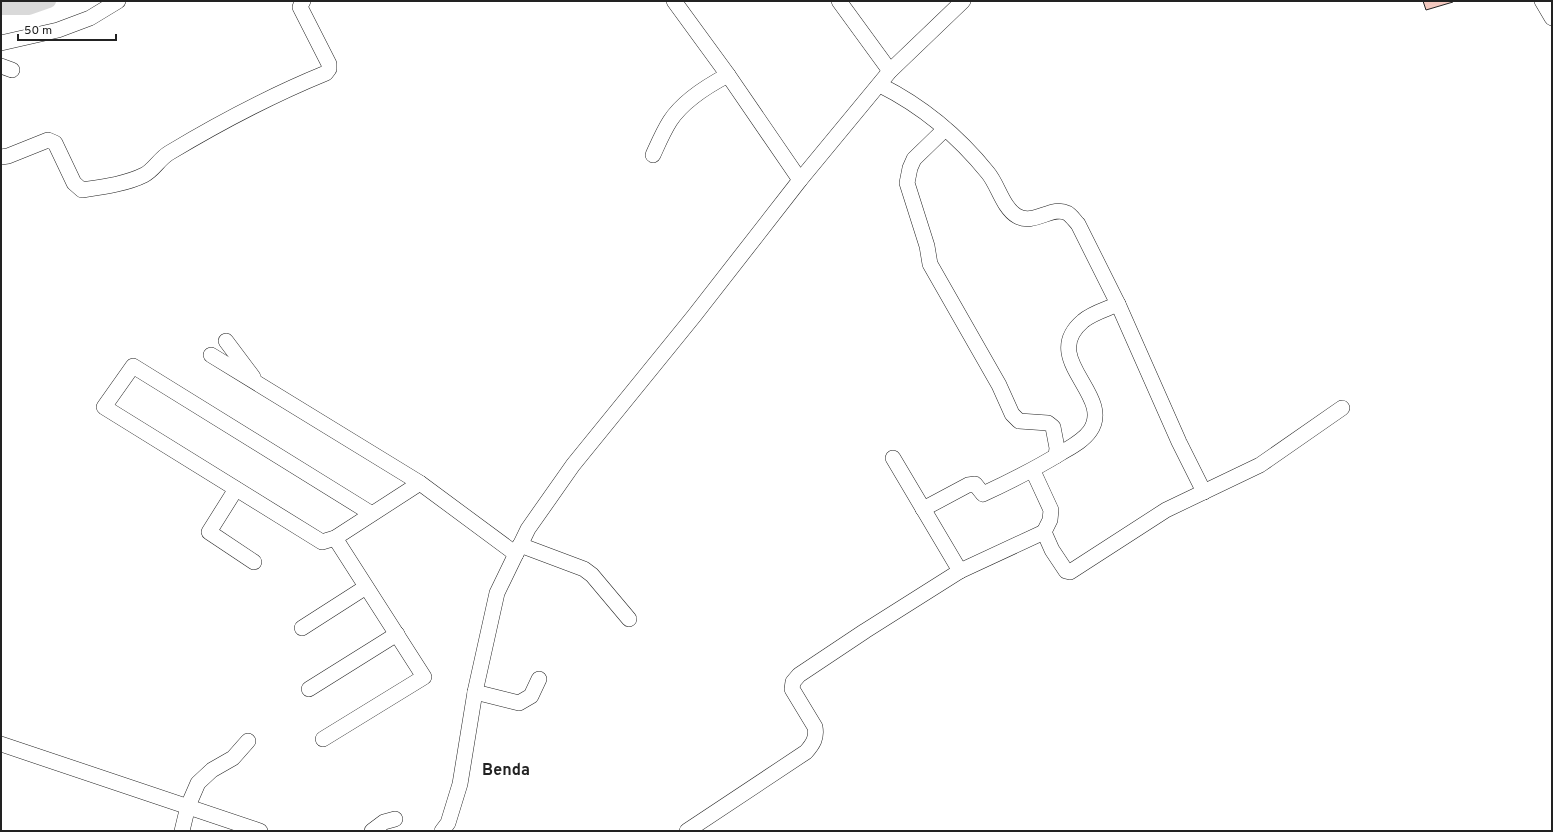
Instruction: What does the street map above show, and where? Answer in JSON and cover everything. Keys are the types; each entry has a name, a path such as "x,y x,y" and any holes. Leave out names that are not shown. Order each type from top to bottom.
{"street":[{"path":"1,43 58,30 90,18 118,1"},
{"path":"1,157 8,156 48,140 54,143 74,183 82,190 133,179 145,174 163,157 215,127 292,86 326,73 329,69 329,64 300,7 303,1"},
{"path":"674,1 728,75 800,180"},
{"path":"840,1 890,71"},
{"path":"442,831 448,823 460,784 475,692 497,593 528,529 573,465 694,316 800,180 880,85 890,71 963,1"},
{"path":"1542,1 1552,18"},
{"path":"653,155 670,121 683,106 711,84 728,75"},
{"path":"880,85 916,105 945,129 989,174 1008,206 1016,216 1024,219 1034,218 1060,211 1068,213 1078,224 1118,304 1179,442 1204,492"},
{"path":"945,129 914,159 910,168 907,183 923,233 930,264 1000,386 1012,414 1019,421 1048,423 1053,427 1057,448 1056,456"},
{"path":"923,509 968,485 975,484 984,494 1033,471 1081,440 1091,430 1094,415 1090,393 1071,364 1068,348 1070,336 1083,321 1118,304"},
{"path":"226,342 259,384"},
{"path":"211,355 420,483 518,550 584,569 592,575 629,619"},
{"path":"372,514 133,366 104,407 322,542 335,538 420,483"},
{"path":"1044,532 1052,550 1066,571 1070,572 1079,569 1166,510 1260,465 1342,408"},
{"path":"893,458 960,571"},
{"path":"687,831 789,763 811,746 816,735 815,728 792,689 793,682 865,631 960,571 1044,532 1050,520 1051,510 1033,471"},
{"path":"236,489 209,532 254,562"},
{"path":"323,739 424,677 335,538"},
{"path":"302,628 366,586"},
{"path":"309,689 397,634"},
{"path":"475,692 519,703 531,696 539,679"},
{"path":"182,831 188,806 198,783 212,770 233,758 248,741"},
{"path":"1,744 260,831"},
{"path":"372,831 384,822 395,819"}],"building":[{"path":"1423,1 1453,1 1453,2 1426,10"}],"waterway":[{"path":"1,8 29,8 49,1"}],"district":[{"name":"Benda","path":"506,769"}]}
